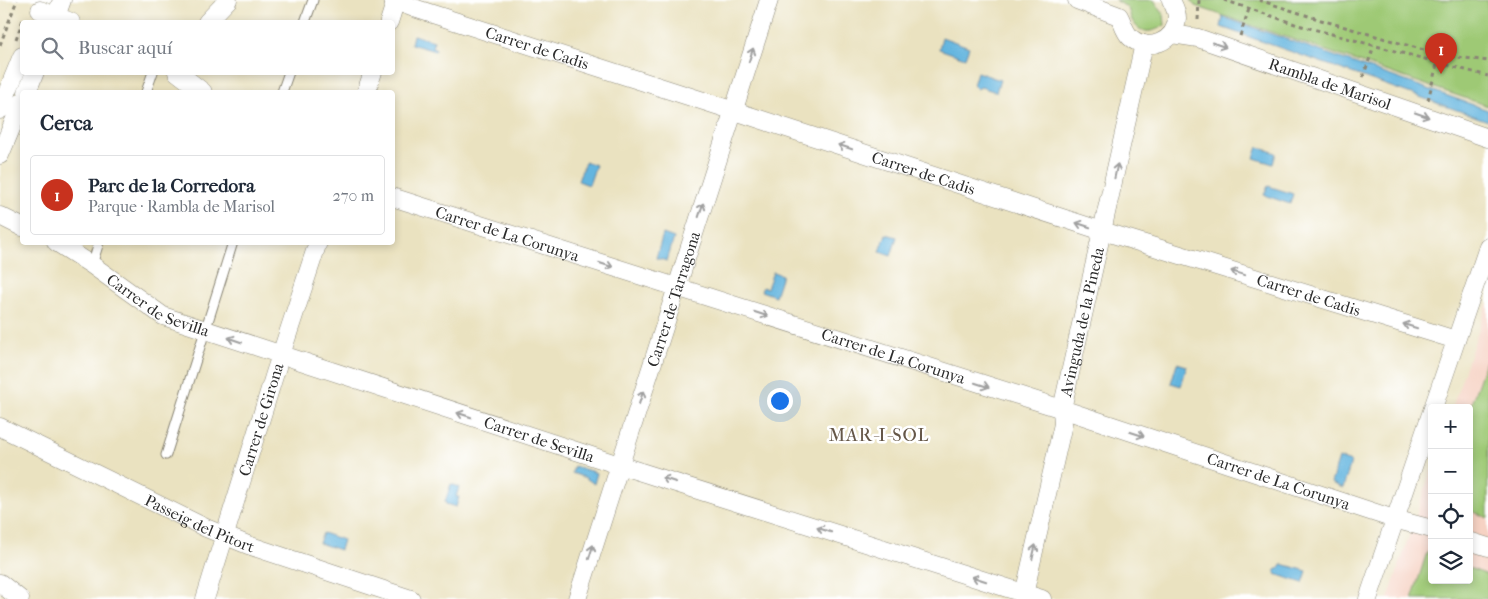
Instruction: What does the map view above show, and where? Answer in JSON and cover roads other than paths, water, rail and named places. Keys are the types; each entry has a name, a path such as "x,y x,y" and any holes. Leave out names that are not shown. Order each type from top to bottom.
{"street":[{"path":"209,20 228,0"},
{"path":"390,20 395,0"},
{"name":"Carrer de Cadis","path":"395,0 417,9 1103,231 1456,340"},
{"name":"Carrer de Tarragona","path":"577,599 769,0"},
{"path":"1077,0 1119,16 1130,36 1144,44 1159,43 1172,34 1177,18 1171,0"},
{"name":"Rambla de Marisol","path":"1172,34 1198,38 1488,138"},
{"name":"Avinguda de la Pineda","path":"1024,596 1063,424 1062,410 1144,44"},
{"path":"0,110 20,61"},
{"path":"27,90 34,75"},
{"path":"182,75 200,90"},
{"path":"367,90 372,75"},
{"path":"0,155 20,107"},
{"name":"Carrer de La Corunya","path":"395,198 1062,410 1394,519 1428,528"},
{"path":"0,216 20,226"},
{"name":"Carrer de Sevilla","path":"61,245 163,316 281,356 1024,596 1042,599"},
{"name":"Carrer de Girona","path":"205,599 317,245"},
{"path":"1434,404 1488,247"},
{"path":"1368,599 1428,421"},
{"name":"Passeig del Pitort","path":"0,427 206,528 248,545 411,599"},
{"path":"1473,542 1488,547"},
{"path":"0,583 20,599"}],"lane":[{"path":"306,20 313,0"},
{"path":"147,90 152,75"},
{"path":"283,90 288,75"},
{"path":"92,265 98,245"},
{"path":"166,455 232,245"}],"water":[{"path":"1223,17 1488,110 1488,121 1221,27"},
{"path":"413,35 434,41 432,47 436,49 435,51 411,44"},
{"path":"942,37 969,47 965,58 939,49"},
{"path":"977,72 1000,80 996,92 981,87 977,89 973,85"},
{"path":"1258,147 1276,153 1273,164 1254,158"},
{"path":"585,162 596,165 589,185 578,181"},
{"path":"1268,186 1293,194 1290,204 1264,195"},
{"path":"663,234 674,238 667,261 656,258"},
{"path":"886,234 897,237 891,256 880,252"},
{"path":"773,272 782,275 775,296 761,291 763,287 767,288"},
{"path":"1177,363 1187,366 1181,386 1171,383"},
{"path":"1339,458 1351,462 1343,488 1331,483"},
{"path":"574,466 597,473 594,484 586,478 572,473"},
{"path":"451,484 459,487 456,507 445,502"},
{"path":"323,533 343,540 340,550 319,543"},
{"path":"1282,564 1307,571 1303,583 1275,574"}],"place":[{"name":"Parc de la Corredora","path":"1441,74"}],"district":[{"name":"MAR-I-SOL","path":"879,435"}]}
